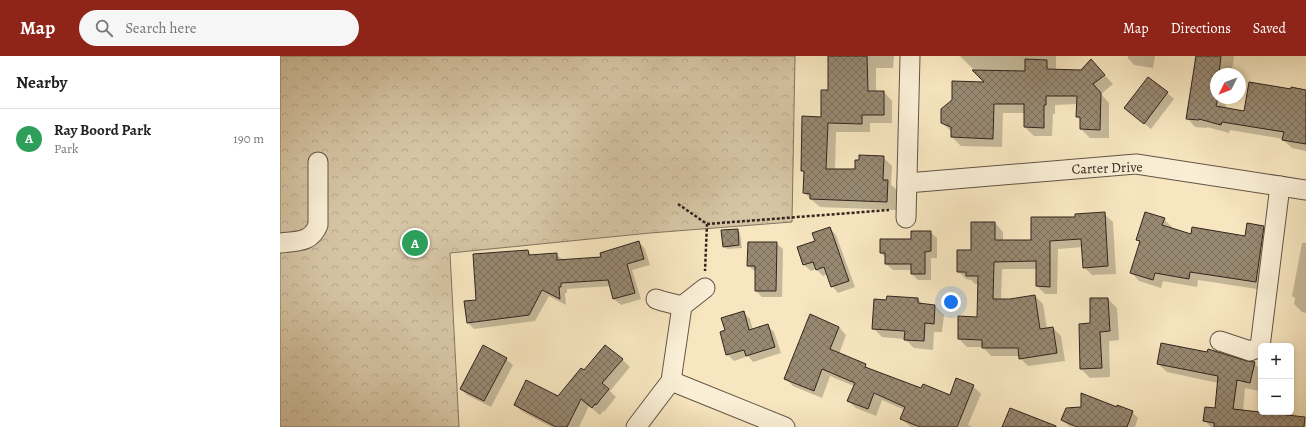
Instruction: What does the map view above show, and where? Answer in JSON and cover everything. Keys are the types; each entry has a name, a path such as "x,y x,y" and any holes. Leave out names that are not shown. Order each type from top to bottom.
{"street":[{"path":"899,214 907,183 910,56"},
{"path":"280,243 302,241 311,236 318,225 318,162"},
{"name":"Carter Drive","path":"907,183 1136,164 1306,190"},
{"path":"1220,341 1250,351 1260,347 1280,186"},
{"path":"636,427 671,381 682,306 705,281"},
{"path":"656,299 682,306"},
{"path":"671,381 784,427"}],"path":[{"path":"678,204 706,224 899,214"},
{"path":"705,281 706,224"}],"green space":[{"path":"280,56 795,56 792,222 650,233 450,253 459,427 280,427"}],"building":[{"path":"828,56 867,56 868,91 884,91 884,115 862,115 862,124 828,123 826,169 855,169 855,160 859,160 859,155 884,156 883,180 888,180 887,202 810,199 810,194 803,193 804,171 801,171 802,116 821,117 821,90 828,90"},
{"path":"1196,56 1221,56 1220,68 1210,68 1210,104 1216,104 1216,106 1244,111 1249,82 1306,90 1306,144 1282,140 1284,132 1222,122 1221,125 1199,119 1186,119"},
{"path":"1025,59 1047,60 1047,69 1081,70 1091,59 1105,75 1093,84 1101,93 1100,130 1080,129 1080,117 1076,117 1077,96 1046,96 1046,105 1044,105 1044,128 1024,127 1024,104 994,104 993,139 951,137 951,127 941,123 941,109 952,100 952,81 984,82 972,70 1025,71"},
{"path":"1148,77 1168,92 1144,124 1124,108"},
{"path":"1105,212 1108,266 1083,268 1081,239 1050,241 1050,287 1036,286 1036,261 994,262 993,299 1010,299 1035,295 1040,329 1053,327 1057,353 1019,359 1018,348 982,348 982,340 958,339 958,316 977,317 978,276 966,276 966,272 957,272 957,250 971,250 971,222 995,222 995,240 1031,240 1031,217 1075,217 1075,214"},
{"path":"1145,212 1165,218 1162,225 1191,234 1192,227 1245,236 1247,223 1264,226 1256,282 1190,272 1189,279 1155,273 1153,280 1130,273 1140,241 1136,240"},
{"path":"830,227 849,281 831,287 824,267 816,270 813,262 803,265 797,247 815,241 812,233"},
{"path":"738,229 739,245 723,247 721,230"},
{"path":"911,231 931,231 931,251 925,252 925,274 911,274 911,264 885,264 885,253 880,253 880,239 911,239"},
{"path":"639,241 644,259 627,264 635,293 613,299 608,280 561,283 561,287 559,287 560,299 542,290 529,315 467,323 464,301 476,300 473,254 528,250 529,255 557,253 557,260 601,257 600,253"},
{"path":"748,242 777,242 776,291 755,291 755,266 747,266"},
{"path":"887,296 918,298 918,303 935,305 934,324 925,323 924,341 904,340 905,331 872,329 874,299 886,300"},
{"path":"1090,298 1108,298 1110,331 1100,332 1102,368 1080,369 1079,324 1090,323"},
{"path":"744,311 749,330 768,324 775,347 746,356 744,350 726,355 720,332 725,330 721,318"},
{"path":"810,314 839,327 830,349 866,364 865,367 921,388 923,384 950,395 956,378 974,385 957,427 920,427 900,419 905,407 874,393 868,409 847,401 855,383 822,369 814,391 784,379"},
{"path":"1161,343 1207,352 1208,349 1255,362 1250,383 1237,380 1233,409 1258,412 1258,415 1287,415 1305,417 1304,427 1214,427 1214,423 1203,421 1205,407 1215,408 1218,376 1157,364"},
{"path":"483,345 507,358 484,401 460,389"},
{"path":"605,345 623,359 602,383 609,389 596,405 595,404 592,408 581,399 567,427 556,427 514,405 526,380 558,396 581,368 584,370"},
{"path":"1081,393 1117,407 1117,405 1133,411 1127,427 1077,427 1061,420 1066,408 1081,407"},
{"path":"1010,408 1056,426 1056,427 1002,427"}],"place":[{"name":"Ray Boord Park","path":"415,243"}]}
